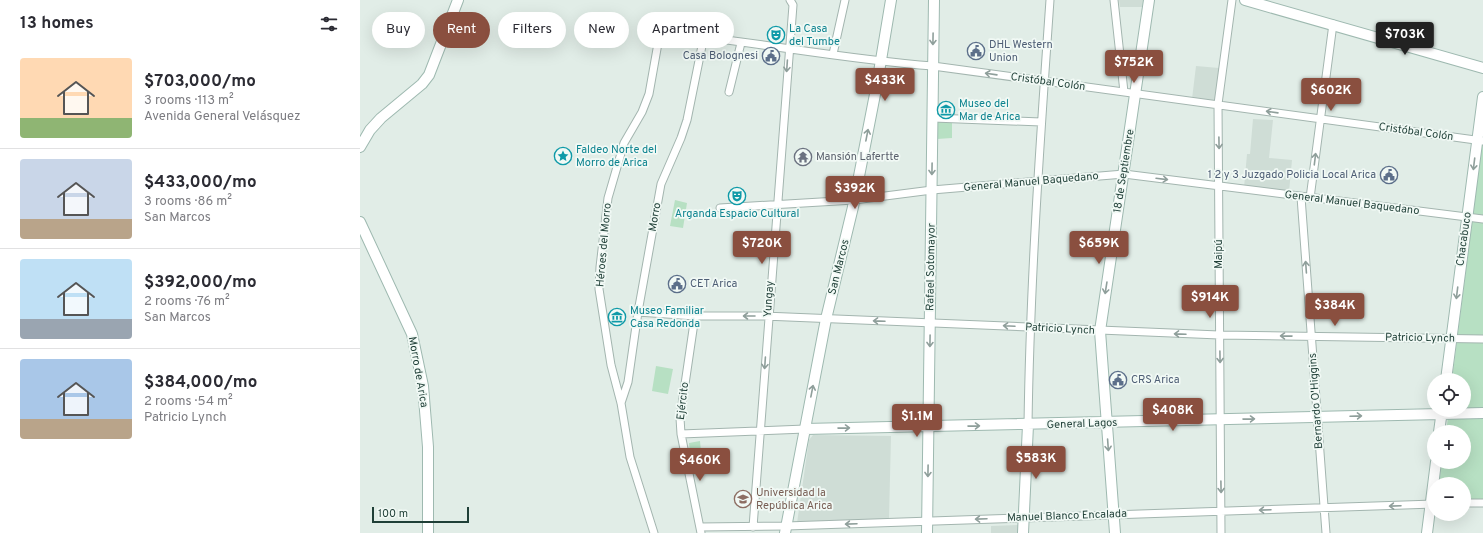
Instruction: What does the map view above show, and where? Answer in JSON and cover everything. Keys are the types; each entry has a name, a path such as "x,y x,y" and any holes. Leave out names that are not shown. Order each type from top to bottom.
{"street":[{"path":"360,147 370,130 422,84 429,75 458,0"},
{"name":"Yungay","path":"753,527 793,5 790,0"},
{"path":"833,54 845,0"},
{"name":"San Marcos","path":"786,530 826,318 854,200 891,0"},
{"name":"Rafael Sotomayor","path":"927,533 934,0"},
{"path":"1023,533 1028,425 1029,327 1037,180 1050,0"},
{"path":"1114,0 1124,92"},
{"name":"18 de Septiembre","path":"1115,533 1100,331 1149,0"},
{"name":"Maipú","path":"1222,533 1219,335 1220,186 1218,104 1232,0"},
{"path":"1245,0 1483,68"},
{"path":"1310,198 1333,24"},
{"name":"Cristóbal Colón","path":"734,42 833,54 880,62 933,66 1480,140"},
{"path":"729,92 740,43"},
{"name":"Héroes del Morro","path":"654,533 630,457 621,403 611,365 601,309 600,268 608,198 624,143 642,112 649,94 657,48"},
{"name":"Morro","path":"621,403 628,382 638,312 661,184 681,138 687,120 702,48"},
{"name":"Chacabuco","path":"1447,373 1467,218 1480,140 1483,97"},
{"path":"933,118 1041,122"},
{"name":"General Manuel Baquedano","path":"720,208 854,200 932,190 1037,180 1124,174 1483,219"},
{"name":"Bernardo O'Higgins","path":"1301,197 1326,533"},
{"name":"Morro de Arica","path":"360,222 412,334 423,386 428,447 428,533"},
{"name":"Patricio Lynch","path":"638,312 695,316 826,318 1219,335 1483,339"},
{"name":"Ejército","path":"695,316 680,418 680,434 700,530"},
{"name":"General Lagos","path":"680,434 714,434 760,430 1317,418 1427,413"},
{"name":"General Lagos","path":"1471,413 1483,413"},
{"path":"1471,503 1483,503"},
{"name":"Manuel Blanco Encalada","path":"700,530 753,527 786,530 1024,518 1427,504"},
{"path":"1427,533 1429,521"}],"shaded area":[{"path":"1119,0 1143,0 1142,7 1120,7"},
{"path":"1196,66 1219,68 1215,102 1192,99"},
{"path":"1253,119 1273,120 1269,158 1292,160 1289,192 1244,188 1247,154 1250,154"},
{"path":"813,435 891,436 889,519 797,523 809,440"},
{"path":"1019,525 1019,533 991,533 991,526"}],"green space":[{"path":"937,120 952,120 952,138 937,139"},
{"path":"1483,136 1483,500 1471,500 1471,477 1440,477 1441,469 1471,469 1471,425 1447,425 1448,417 1471,417 1471,373 1453,373"},
{"path":"675,200 687,203 683,228 670,226"},
{"path":"656,366 673,369 668,394 652,391"},
{"path":"700,441 702,462 691,463 689,443"}],"place":[{"name":"La Casa del Tumbe","path":"776,35"},
{"name":"DHL Western Union","path":"976,51"},
{"name":"Casa Bolognesi","path":"771,56"},
{"name":"Museo del Mar de Arica","path":"946,110"},
{"name":"Faldeo Norte del Morro de Arica","path":"563,156"},
{"name":"Mansión Lafertte","path":"803,157"},
{"name":"1 2 y 3 Juzgado Policia Local Arica","path":"1389,175"},
{"name":"Arganda Espacio Cultural","path":"737,196"},
{"name":"CET Arica","path":"677,284"},
{"name":"Museo Familiar Casa Redonda","path":"617,317"},
{"name":"CRS Arica","path":"1118,380"},
{"name":"Universidad la República Arica","path":"743,499"}]}
